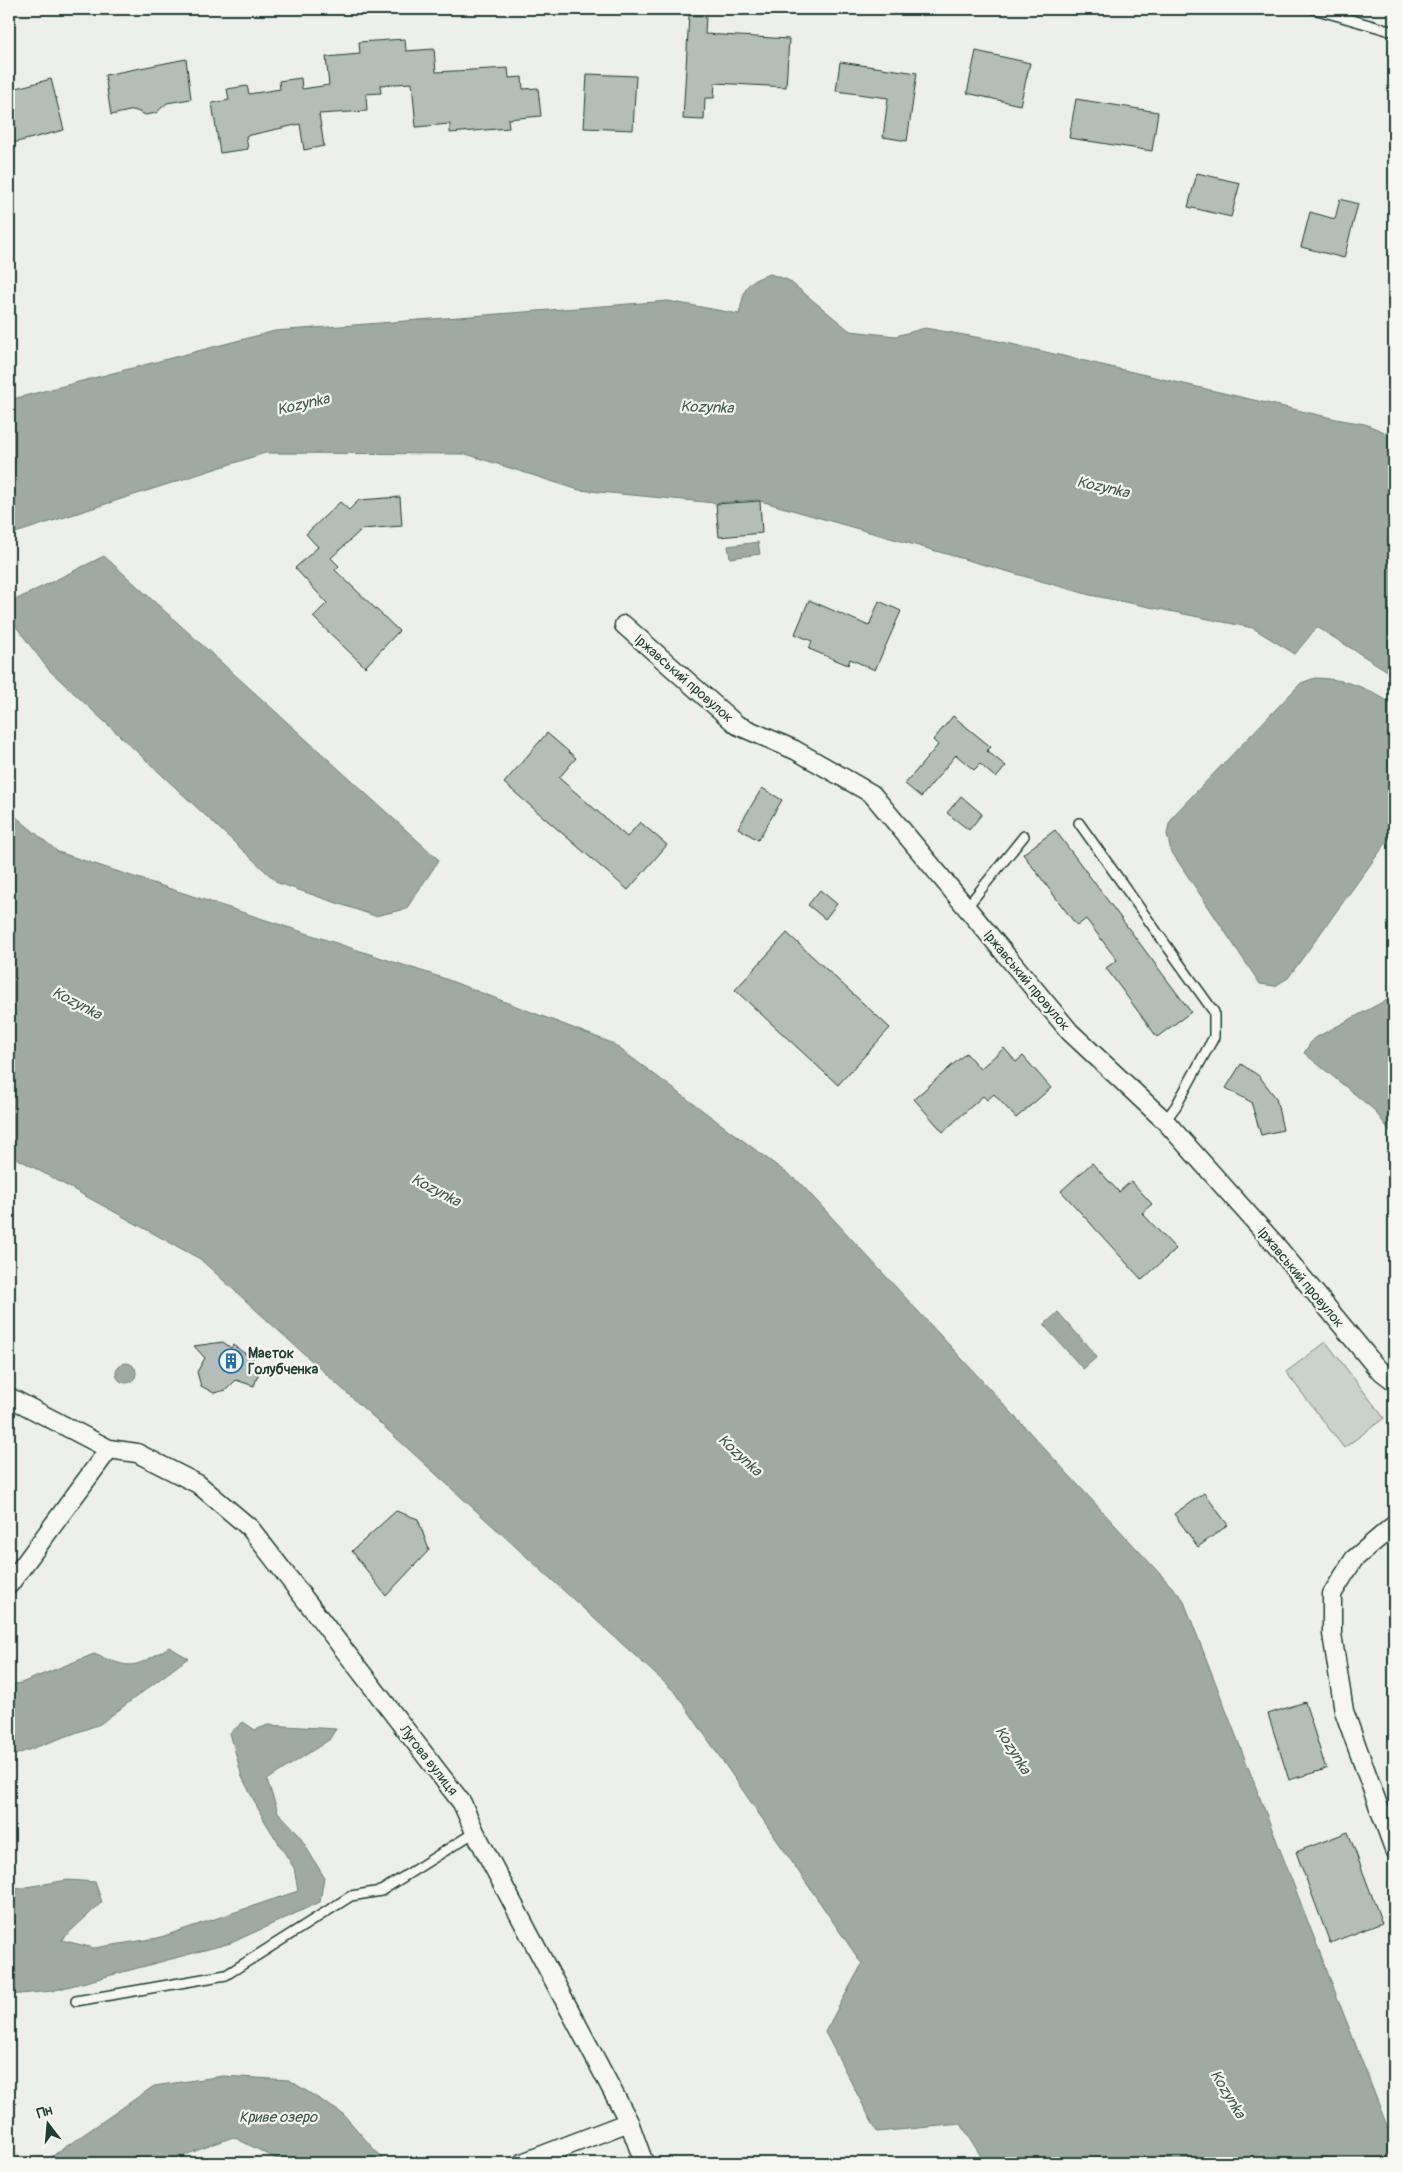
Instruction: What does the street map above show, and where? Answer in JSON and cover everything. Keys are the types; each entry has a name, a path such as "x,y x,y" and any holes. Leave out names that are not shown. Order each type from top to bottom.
{"street":[{"name":"Іржавський провулок","path":"624,625 737,725 795,750 872,794 1070,1032 1166,1121 1274,1243 1377,1368 1394,1381"},
{"name":"Лугова вулиця","path":"9,1397 109,1449 136,1453 198,1484 250,1528 462,1803 475,1832 629,2122 644,2163"},
{"path":"9,1585 109,1449"},
{"path":"1394,1525 1354,1559 1332,1594 1332,1634 1344,1711 1394,1849"},
{"path":"522,2163 629,2122"}],"lane":[{"path":"1314,9 1394,32"},
{"path":"1079,823 1214,1012 1214,1037 1166,1121"},
{"path":"966,908 1024,836"},
{"path":"76,2001 226,1975 351,1896 382,1891 475,1832"}],"shaded area":[{"path":"1326,1342 1384,1418 1344,1448 1286,1372"}],"water":[{"name":"Kozynka","path":"770,274 788,280 850,331 896,336 925,328 998,341 1336,419 1365,424 1394,436 1394,675 1317,627 1295,654 1253,628 1090,595 757,500 715,503 579,490 466,454 265,453 9,535 9,400 275,331 668,301 739,314 745,292 750,284 754,280"},
{"path":"758,542 760,554 730,558 728,546"},
{"path":"104,556 439,860 406,909 375,916 278,883 48,669 9,617 9,603"},
{"path":"1315,678 1347,682 1375,694 1394,705 1394,832 1288,978 1275,986 1260,984 1171,851 1167,834 1169,824 1174,815 1301,683"},
{"name":"Kozynka","path":"9,811 58,852 443,978 612,1043 800,1183 1183,1599 1394,2144 1394,2163 985,2163 961,2124 877,2132 825,2032 862,1964 676,1693 200,1259 9,1154"},
{"path":"1394,996 1394,1136 1373,1109 1304,1053 1313,1039"},
{"path":"1058,1312 1097,1357 1083,1369 1044,1325"},
{"path":"122,1363 130,1363 136,1369 136,1377 130,1383 122,1383 116,1377 116,1369"},
{"path":"169,1647 188,1658 100,1724 9,1757 9,1685 21,1683 94,1654 117,1663 133,1665 147,1660"},
{"path":"243,1722 255,1730 268,1725 336,1729 329,1740 267,1780 278,1812 297,1832 324,1877 320,1902 231,1943 52,1991 9,1995 9,1890 68,1880 95,1882 102,1902 61,1940 94,1948 158,1938 298,1891 294,1868 264,1820 242,1777 230,1733"},
{"name":"Криве озеро","path":"223,2076 289,2080 343,2114 386,2163 285,2163 233,2137 185,2155 184,2163 9,2163 9,2160 51,2157 154,2086"}],"building":[{"path":"689,15 706,16 705,34 789,39 786,87 715,83 714,98 705,98 704,120 683,119"},
{"path":"405,39 406,51 434,49 436,72 508,68 509,78 522,77 523,89 538,88 541,116 508,119 509,128 450,133 450,124 416,127 412,83 380,85 381,93 366,94 367,111 319,114 324,146 304,150 300,124 246,136 248,149 220,153 212,103 229,100 227,89 247,86 249,94 280,89 279,81 301,78 302,89 329,85 326,57 360,54 359,42"},
{"path":"976,51 1030,63 1020,105 967,93"},
{"path":"186,59 191,99 167,103 156,113 146,115 134,110 111,115 105,75"},
{"path":"840,62 917,73 907,141 883,137 888,98 836,91"},
{"path":"587,74 636,76 633,130 584,128"},
{"path":"51,79 64,130 9,144 9,90"},
{"path":"1076,99 1158,112 1152,151 1069,138"},
{"path":"1197,173 1240,183 1231,217 1188,207"},
{"path":"1340,199 1358,204 1344,258 1301,247 1310,212 1335,219"},
{"path":"400,497 402,526 362,529 331,558 339,566 335,570 399,631 365,667 313,617 327,603 295,568 318,547 306,534 340,502 349,510 359,500"},
{"path":"760,501 762,533 719,537 716,504"},
{"path":"809,600 869,626 879,601 901,611 875,670 850,659 848,665 809,649 812,641 795,634"},
{"path":"953,716 991,747 987,751 1006,766 996,778 980,764 974,770 956,755 921,797 905,784 938,745 933,740"},
{"path":"547,733 576,758 559,778 627,837 640,822 667,845 628,890 504,783"},
{"path":"762,788 782,800 758,840 738,828"},
{"path":"961,796 982,814 969,830 947,813"},
{"path":"1055,830 1191,1012 1157,1037 1106,968 1117,960 1086,919 1077,926 1023,854"},
{"path":"820,890 837,904 825,919 808,905"},
{"path":"787,933 890,1028 838,1085 735,990"},
{"path":"1004,1048 1016,1062 1023,1056 1051,1088 1016,1118 994,1094 987,1100 983,1096 943,1132 914,1099 966,1053 980,1069"},
{"path":"1241,1064 1259,1076 1276,1098 1283,1130 1261,1135 1251,1102 1226,1088"},
{"path":"1092,1163 1119,1192 1131,1181 1152,1204 1142,1213 1176,1249 1142,1280 1061,1191"},
{"name":"Маєток Голубченка","path":"223,1342 231,1348 233,1345 247,1355 249,1351 259,1372 254,1386 236,1380 226,1390 214,1393 201,1386 197,1372 205,1358 194,1346"},
{"path":"1204,1493 1228,1525 1198,1547 1174,1514"},
{"path":"396,1511 418,1519 429,1550 386,1596 352,1551"},
{"path":"1305,1702 1326,1769 1289,1780 1268,1714"},
{"path":"1348,1832 1382,1923 1330,1943 1296,1852"}],"place":[{"name":"Маєток Голубченка","path":"231,1361"}]}
